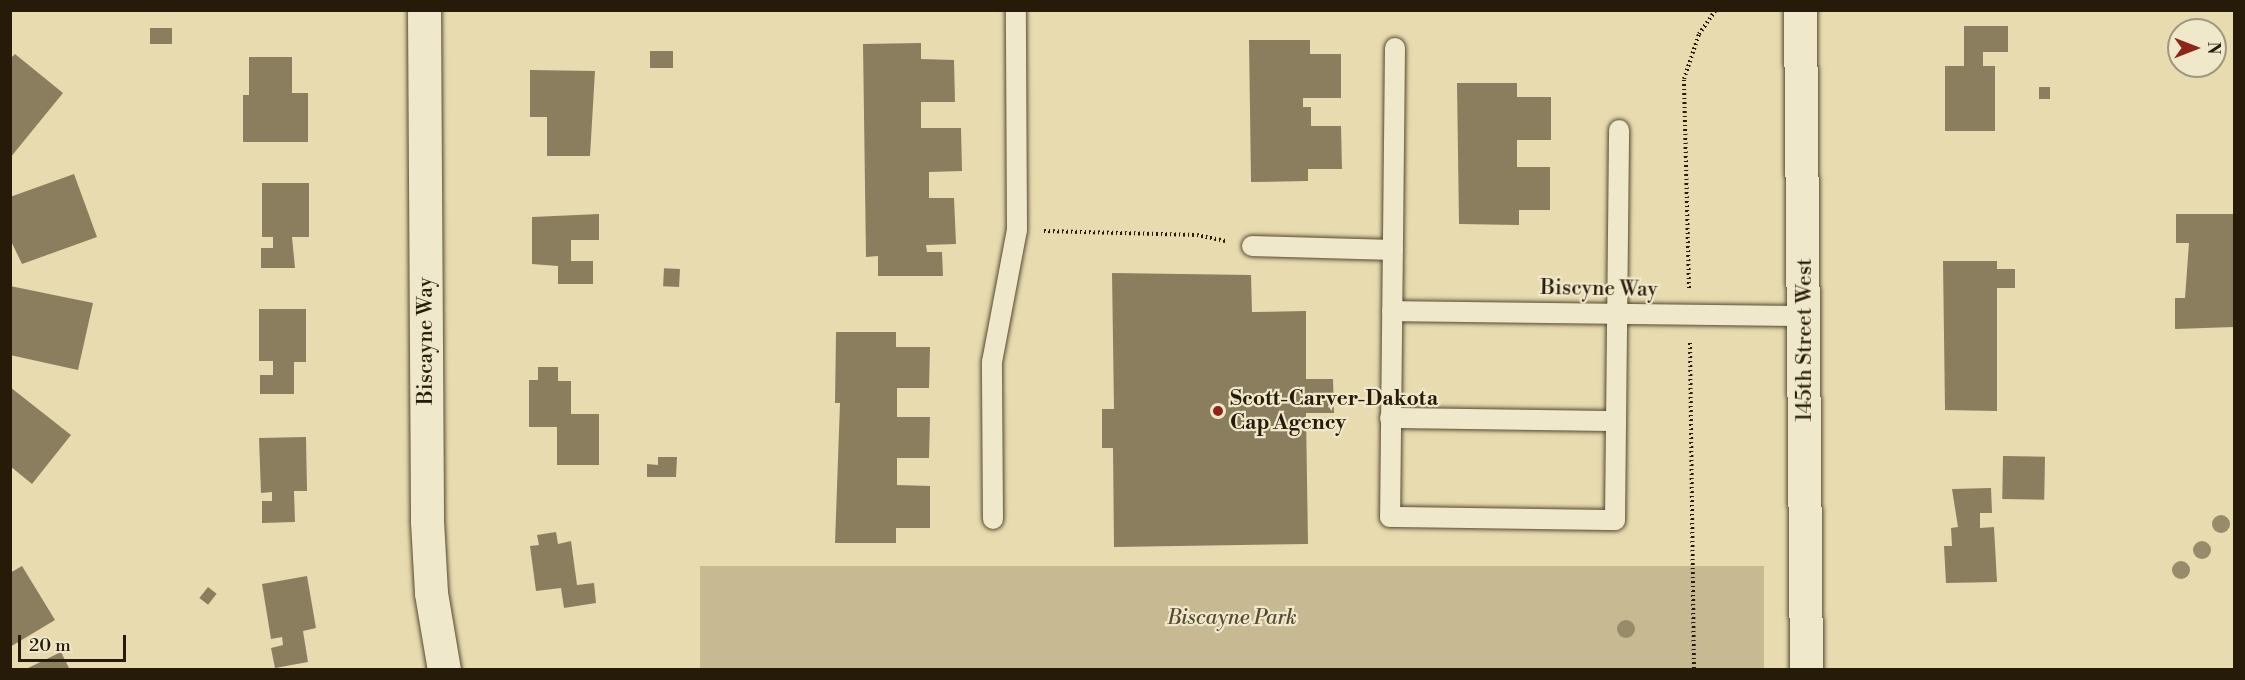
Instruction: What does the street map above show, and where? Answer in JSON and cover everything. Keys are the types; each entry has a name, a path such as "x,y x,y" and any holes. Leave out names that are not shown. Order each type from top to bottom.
{"street":[{"name":"Biscayne Way","path":"424,10 427,521 431,593 444,669"},
{"name":"145th Street West","path":"1800,10 1806,316 1806,669"}],"lane":[{"path":"993,519 992,362 1017,230 1016,10"},
{"path":"1395,48 1390,518 1615,520 1619,130"},
{"path":"1252,246 1393,250"},
{"name":"Biscyne Way","path":"1392,311 1806,316"},
{"path":"1390,418 1616,421"}],"path":[{"path":"1017,230 1197,235 1252,246"}],"green space":[{"name":"Biscayne Park","path":"700,566 1764,566 1764,670 700,670"}],"building":[{"path":"1964,26 2008,26 2008,52 1983,52 1983,66 1995,66 1995,131 1945,131 1945,66 1964,66"},
{"path":"150,28 172,28 172,44 150,44"},
{"path":"1249,40 1310,40 1310,54 1341,54 1341,98 1303,98 1303,107 1311,107 1311,126 1341,126 1342,169 1308,169 1308,181 1251,182"},
{"path":"921,43 921,59 954,60 955,102 921,102 921,128 961,128 962,171 929,172 929,198 954,198 956,244 926,245 927,252 942,252 943,276 878,276 878,256 866,257 863,44"},
{"path":"650,51 673,51 673,68 650,68"},
{"path":"15,54 63,93 10,158 10,59"},
{"path":"249,57 292,57 292,93 308,93 308,142 243,142 243,95 249,95"},
{"path":"530,70 595,71 590,156 547,156 547,117 530,117"},
{"path":"1457,83 1517,83 1517,97 1551,97 1551,140 1517,140 1517,167 1550,167 1550,210 1519,210 1519,225 1459,224"},
{"path":"2039,87 2050,87 2050,99 2039,99"},
{"path":"74,174 97,237 22,264 10,239 10,197"},
{"path":"262,183 309,183 309,237 292,237 295,268 261,268 261,248 273,248 273,237 262,237"},
{"path":"599,214 599,240 571,240 571,261 593,261 593,284 558,284 558,266 532,264 532,217"},
{"path":"2176,214 2234,214 2234,327 2175,329 2175,298 2185,298 2189,243 2176,243"},
{"path":"1943,261 1997,261 1997,269 2015,269 2015,288 1997,288 1997,411 1945,410"},
{"path":"664,268 680,269 679,287 663,286"},
{"name":"Scott-Carver-Dakota Cap Agency","path":"1112,273 1251,275 1252,312 1306,311 1306,379 1333,379 1334,413 1306,413 1308,544 1114,547 1113,448 1102,448 1102,409 1114,409"},
{"path":"10,286 93,303 78,370 10,355"},
{"path":"259,309 306,309 306,362 294,362 294,394 260,394 260,375 273,375 273,361 259,361"},
{"path":"836,332 896,332 896,347 930,347 929,388 897,388 897,417 930,417 929,458 897,458 897,485 930,486 930,528 896,528 896,543 835,543 840,403 835,403"},
{"path":"538,367 558,367 558,381 571,381 571,414 599,414 599,465 557,465 557,427 529,427 529,380 538,380"},
{"path":"10,387 71,435 32,484 10,466"},
{"path":"306,437 307,491 294,491 295,522 262,523 262,501 272,501 272,492 261,493 259,438"},
{"path":"2003,456 2045,457 2044,500 2002,499"},
{"path":"658,457 677,457 676,477 647,477 647,464 658,465"},
{"path":"1991,488 1992,513 1980,513 1980,528 1994,527 1997,582 1946,583 1944,546 1952,546 1951,528 1958,527 1952,489"},
{"path":"556,532 558,544 571,541 577,585 594,583 596,603 564,608 561,588 536,591 530,546 539,545 537,535"},
{"path":"22,566 55,620 10,647 10,573"},
{"path":"307,576 316,628 303,631 308,662 275,668 271,648 283,645 282,637 271,639 262,584"},
{"path":"208,587 217,594 208,605 199,598"},
{"path":"61,652 70,670 24,670"}],"place":[{"name":"Scott-Carver-Dakota Cap Agency","path":"1218,411"}]}
